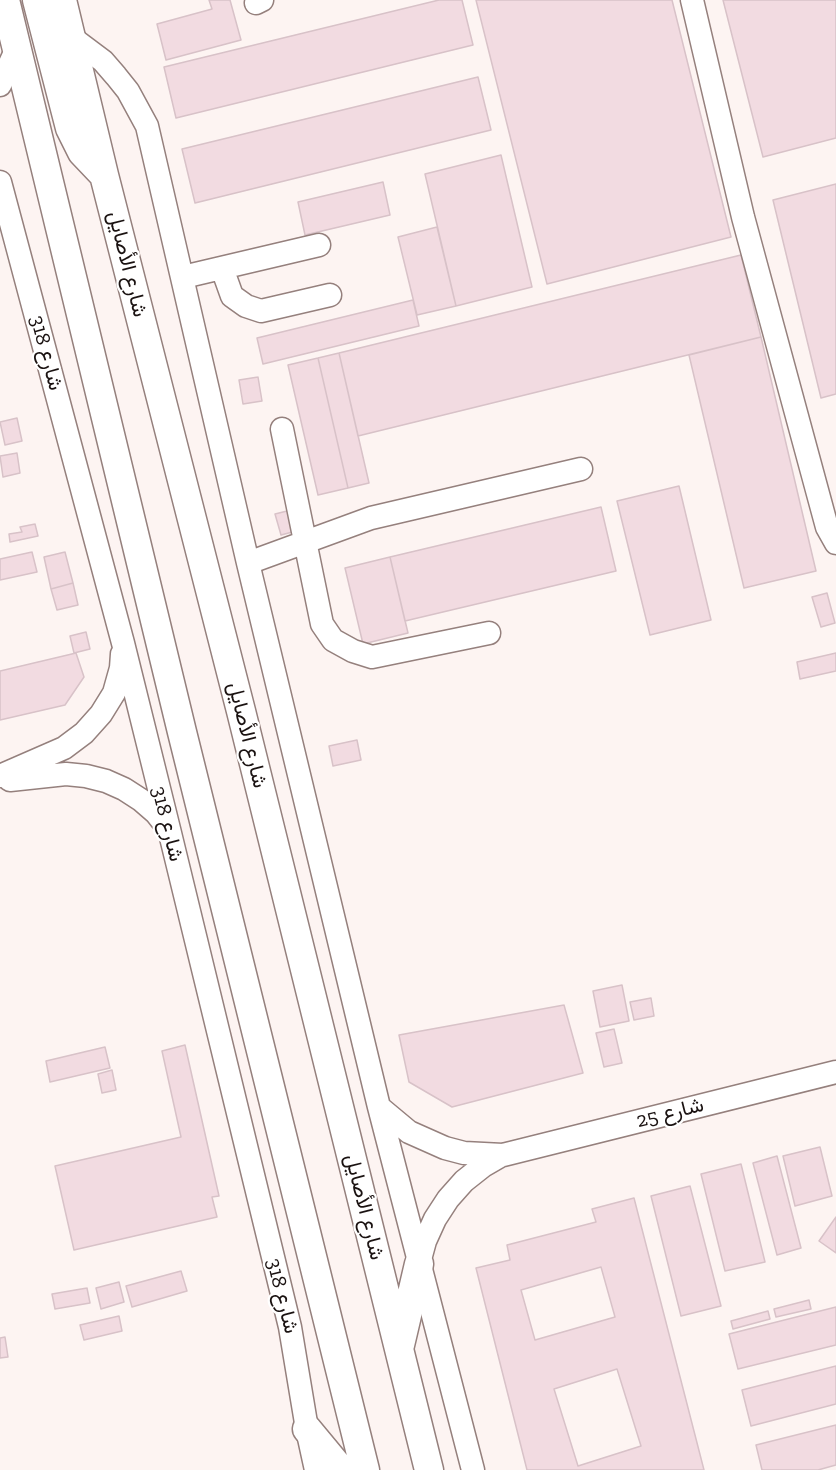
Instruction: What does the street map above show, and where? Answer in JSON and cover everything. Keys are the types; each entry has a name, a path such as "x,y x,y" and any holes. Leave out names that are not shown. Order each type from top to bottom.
{"main road":[{"path":"38,0 70,128 82,152 104,175"},
{"name":"شارع الأصايل","path":"62,0 429,1470"},
{"path":"4,2 365,1470"},
{"path":"399,1350 419,1264"},
{"path":"307,1429 341,1470"}],"street":[{"path":"692,0 747,229 827,527 836,543"},
{"path":"71,37 95,55 116,76 128,91 147,126 248,563 379,1107 473,1470"},
{"path":"0,85 6,67 17,48"},
{"name":"شارع 318","path":"0,182 123,643 169,829 290,1327 316,1470"},
{"path":"183,277 319,244"},
{"path":"222,268 232,296 246,306 261,311 330,295"},
{"path":"282,429 322,624 333,640 352,651 372,657 489,633"},
{"path":"248,563 371,518 581,469"},
{"path":"0,778 64,748 84,733 101,714 114,693 121,668 123,643"},
{"path":"0,778 66,774 106,781 141,800 169,829"},
{"name":"شارع 25","path":"419,1264 425,1241 448,1199 464,1181 483,1166 503,1155 836,1072"},
{"name":"شارع 25","path":"379,1107 409,1132 445,1148 464,1153 503,1155"}],"building":[{"path":"209,0 230,0 241,40 166,60 157,24 212,9"},
{"path":"439,0 462,0 473,45 176,118 164,67"},
{"path":"476,0 672,0 731,237 547,284"},
{"path":"723,0 836,0 836,138 763,157"},
{"path":"478,77 491,130 195,203 182,149"},
{"path":"501,155 532,287 456,306 425,174"},
{"path":"383,182 390,215 305,235 298,202"},
{"path":"836,184 836,394 821,398 773,200"},
{"path":"437,227 456,306 417,315 398,237"},
{"path":"741,255 761,337 358,436 339,353"},
{"path":"413,300 419,326 263,364 257,338"},
{"path":"761,337 816,571 744,588 689,355"},
{"path":"339,353 369,483 348,488 318,358"},
{"path":"318,358 348,488 318,495 288,365"},
{"path":"258,377 262,401 243,404 239,380"},
{"path":"17,418 22,441 5,445 0,422"},
{"path":"17,453 20,473 3,477 0,456"},
{"path":"679,486 711,620 650,635 617,501"},
{"path":"601,507 616,571 405,621 390,557"},
{"path":"295,509 300,530 281,535 275,514"},
{"path":"35,524 38,536 10,542 9,534 22,532 20,527"},
{"path":"32,552 37,572 0,580 0,559"},
{"path":"65,552 73,583 51,589 44,557"},
{"path":"390,557 408,633 363,644 345,568"},
{"path":"73,583 78,605 57,610 51,589"},
{"path":"827,593 835,623 821,627 812,597"},
{"path":"86,632 90,649 74,653 70,636"},
{"path":"76,653 84,677 65,705 0,720 0,671"},
{"path":"836,653 836,671 800,679 797,662"},
{"path":"357,740 361,760 333,766 329,746"},
{"path":"622,985 629,1021 600,1027 593,991"},
{"path":"651,998 654,1016 634,1020 630,1002"},
{"path":"564,1005 583,1073 452,1107 409,1082 399,1035"},
{"path":"614,1029 622,1063 604,1067 596,1033"},
{"path":"185,1045 219,1196 212,1197 217,1217 74,1250 55,1166 181,1137 162,1051"},
{"path":"105,1047 110,1068 50,1082 46,1061"},
{"path":"112,1070 116,1090 102,1093 98,1074"},
{"path":"820,1147 832,1196 795,1206 783,1156"},
{"path":"777,1156 801,1248 777,1255 753,1163"},
{"path":"741,1164 765,1262 725,1271 701,1174"},
{"path":"690,1186 721,1306 681,1316 651,1196"},
{"path":"634,1198 704,1470 527,1470 476,1268 510,1260 507,1245 596,1222 592,1209","holes":["601,1267 615,1317 535,1340 521,1290","617,1369 641,1446 578,1466 554,1389"]},
{"path":"836,1217 836,1253 819,1241"},
{"path":"181,1271 187,1291 132,1307 126,1286"},
{"path":"119,1282 124,1302 101,1309 96,1288"},
{"path":"87,1288 90,1303 55,1309 52,1294"},
{"path":"809,1300 811,1309 776,1317 774,1309"},
{"path":"836,1307 836,1345 738,1369 729,1334"},
{"path":"768,1311 770,1319 733,1329 731,1321"},
{"path":"119,1316 122,1331 84,1340 80,1325"},
{"path":"5,1337 8,1357 0,1358 0,1338"},
{"path":"836,1366 836,1404 751,1426 742,1390"},
{"path":"836,1425 836,1465 818,1470 762,1470 756,1445"}]}
